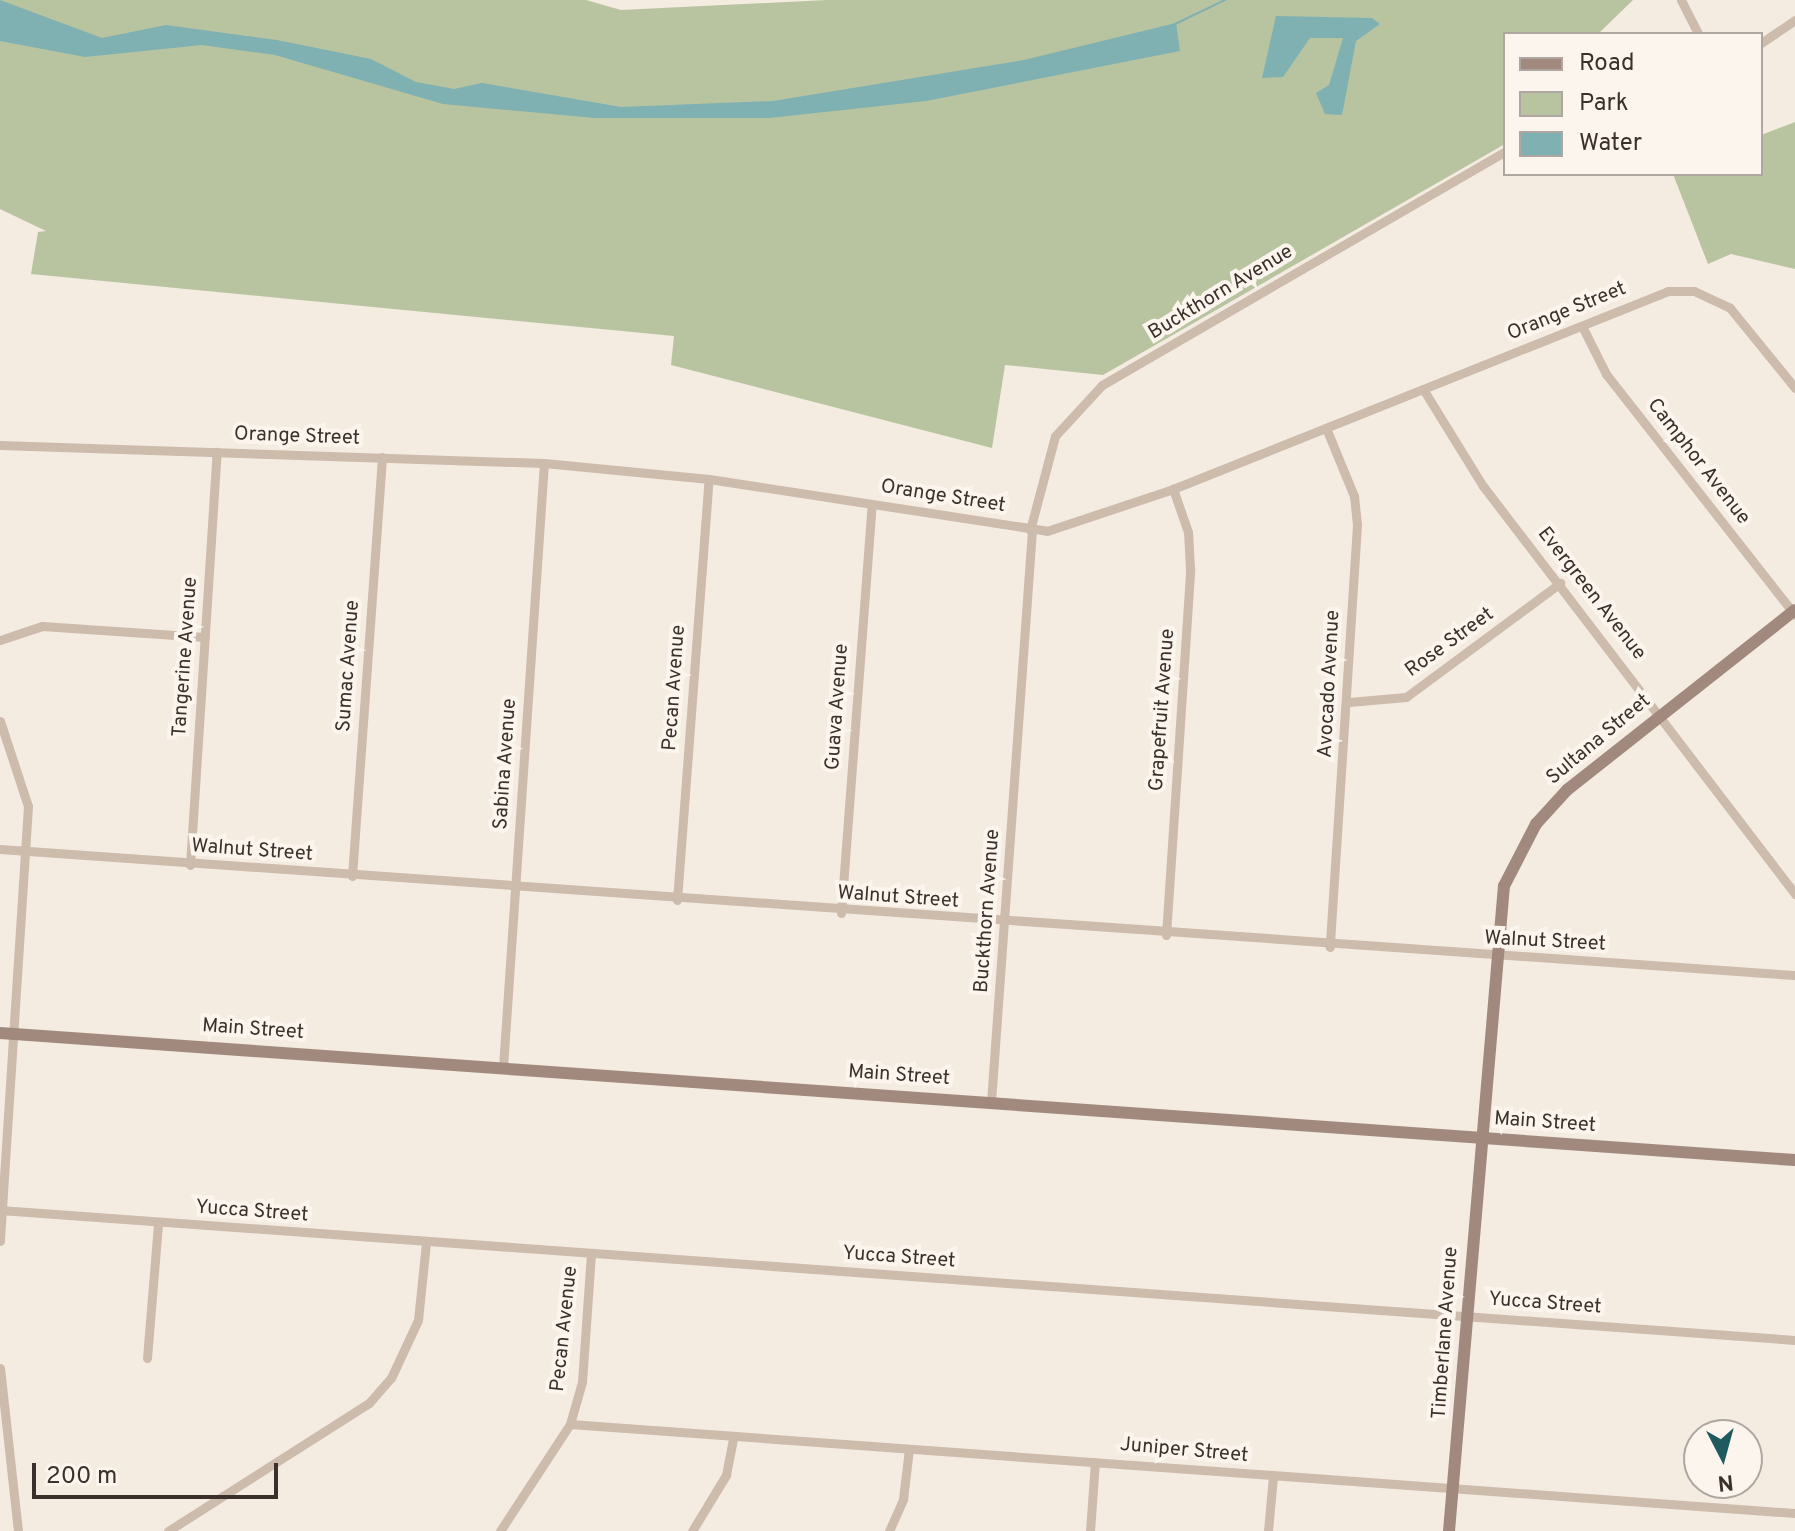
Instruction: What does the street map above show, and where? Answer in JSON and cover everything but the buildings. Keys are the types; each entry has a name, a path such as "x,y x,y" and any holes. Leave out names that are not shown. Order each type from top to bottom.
{"main road":[{"name":"Sultana Street","path":"1480,1138 1504,886 1536,824 1662,712 1794,612"},
{"name":"Main Street","path":"0,1033 1795,1160"},
{"name":"Timberlane Avenue","path":"1449,1531 1480,1138"}],"street":[{"path":"1681,0 1697,32"},
{"path":"1763,42 1795,20"},
{"name":"Buckthorn Avenue","path":"991,1102 1031,530 1055,436 1102,385 1503,152"},
{"name":"Orange Street","path":"0,445 544,463 709,479 1031,530 1075,527 1668,291 1704,294 1730,308 1795,388"},
{"name":"Camphor Avenue","path":"1582,326 1606,374 1794,612"},
{"name":"Evergreen Avenue","path":"1423,389 1475,474 1662,712 1795,894"},
{"name":"Avocado Avenue","path":"1326,428 1354,496 1349,702 1330,947"},
{"name":"Tangerine Avenue","path":"190,865 217,452"},
{"name":"Sumac Avenue","path":"352,876 382,457"},
{"name":"Sabina Avenue","path":"503,1067 544,463"},
{"name":"Pecan Avenue","path":"677,900 709,479"},
{"name":"Grapefruit Avenue","path":"1166,935 1190,569 1188,532 1173,489"},
{"name":"Guava Avenue","path":"841,913 872,504"},
{"name":"Rose Street","path":"1349,702 1406,697 1560,583"},
{"path":"0,640 42,626 205,637"},
{"path":"0,721 28,806 0,1241"},
{"name":"Walnut Street","path":"0,849 841,913 1795,975"},
{"name":"Yucca Street","path":"1,1210 1795,1340"},
{"path":"147,1358 158,1223"},
{"path":"168,1531 369,1403 391,1378 418,1320 426,1242"},
{"name":"Pecan Avenue","path":"500,1531 570,1424 582,1382 591,1253"},
{"path":"0,1368 18,1531"},
{"name":"Juniper Street","path":"570,1424 1795,1513"},
{"path":"692,1531 726,1475 733,1438"},
{"path":"889,1531 903,1499 909,1449"},
{"path":"1090,1531 1095,1462"},
{"path":"1268,1531 1273,1476"}],"green space":[{"path":"0,0 586,0 621,10 827,0 1633,0 1600,32 1503,32 1503,145 1103,375 1005,365 992,448 671,365 674,336 31,274 38,232 46,231 0,209"},
{"path":"1795,122 1795,269 1731,254 1708,264 1674,176 1763,176 1763,134"}],"water":[{"path":"0,0 102,38 166,25 277,40 371,59 416,82 454,89 482,83 621,107 773,101 1024,60 1176,23 1180,51 926,101 769,118 595,118 443,104 275,55 202,45 85,57 0,41"},
{"path":"1276,16 1372,18 1380,24 1356,41 1342,115 1325,114 1316,93 1329,85 1343,38 1310,38 1283,77 1262,78"}],"waterway":[{"path":"1173,25 1225,0"}]}
